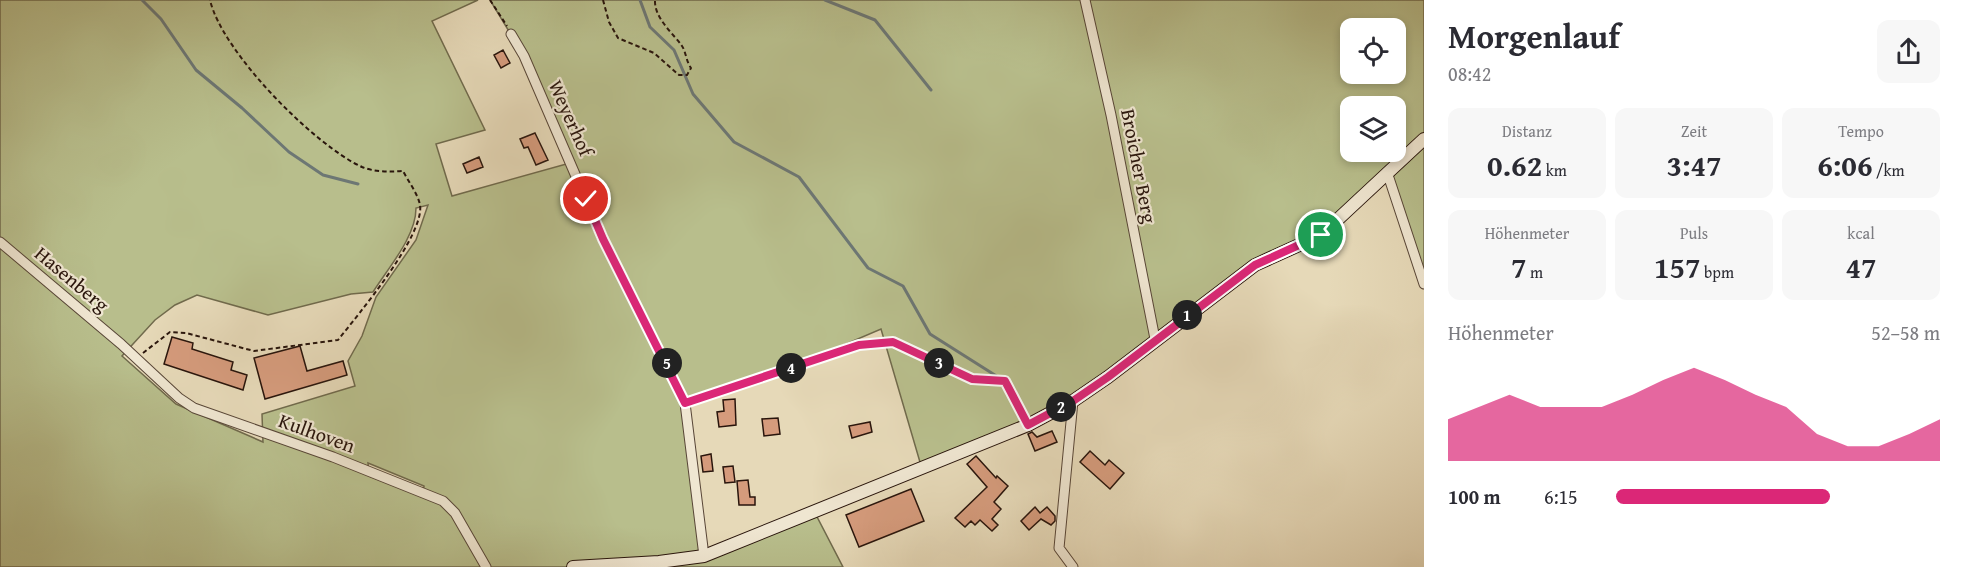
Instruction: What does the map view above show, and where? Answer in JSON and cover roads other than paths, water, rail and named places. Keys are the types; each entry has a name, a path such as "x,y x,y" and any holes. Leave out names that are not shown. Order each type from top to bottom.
{"street":[{"name":"Broicher Berg","path":"1085,0 1111,115 1155,339"},
{"name":"Weyerhof","path":"511,34 524,56 603,239 685,403 704,556"},
{"path":"573,567 659,562 704,556 1028,425 1073,401 1255,265 1321,235 1424,139"},
{"path":"1388,175 1424,284"},
{"name":"Hasenberg","path":"0,242 121,344"},
{"name":"Kulhoven","path":"121,344 179,398 194,408 333,457 443,501 456,513 486,567"},
{"path":"1072,567 1059,548 1073,401"}],"waterway":[{"path":"142,0 161,19 196,70 242,108 289,152 323,175 358,184"},
{"path":"640,0 650,27 674,50 693,94 734,142 799,177 868,268 903,286 930,334 998,377"},
{"path":"825,0 875,20 931,90"}]}
